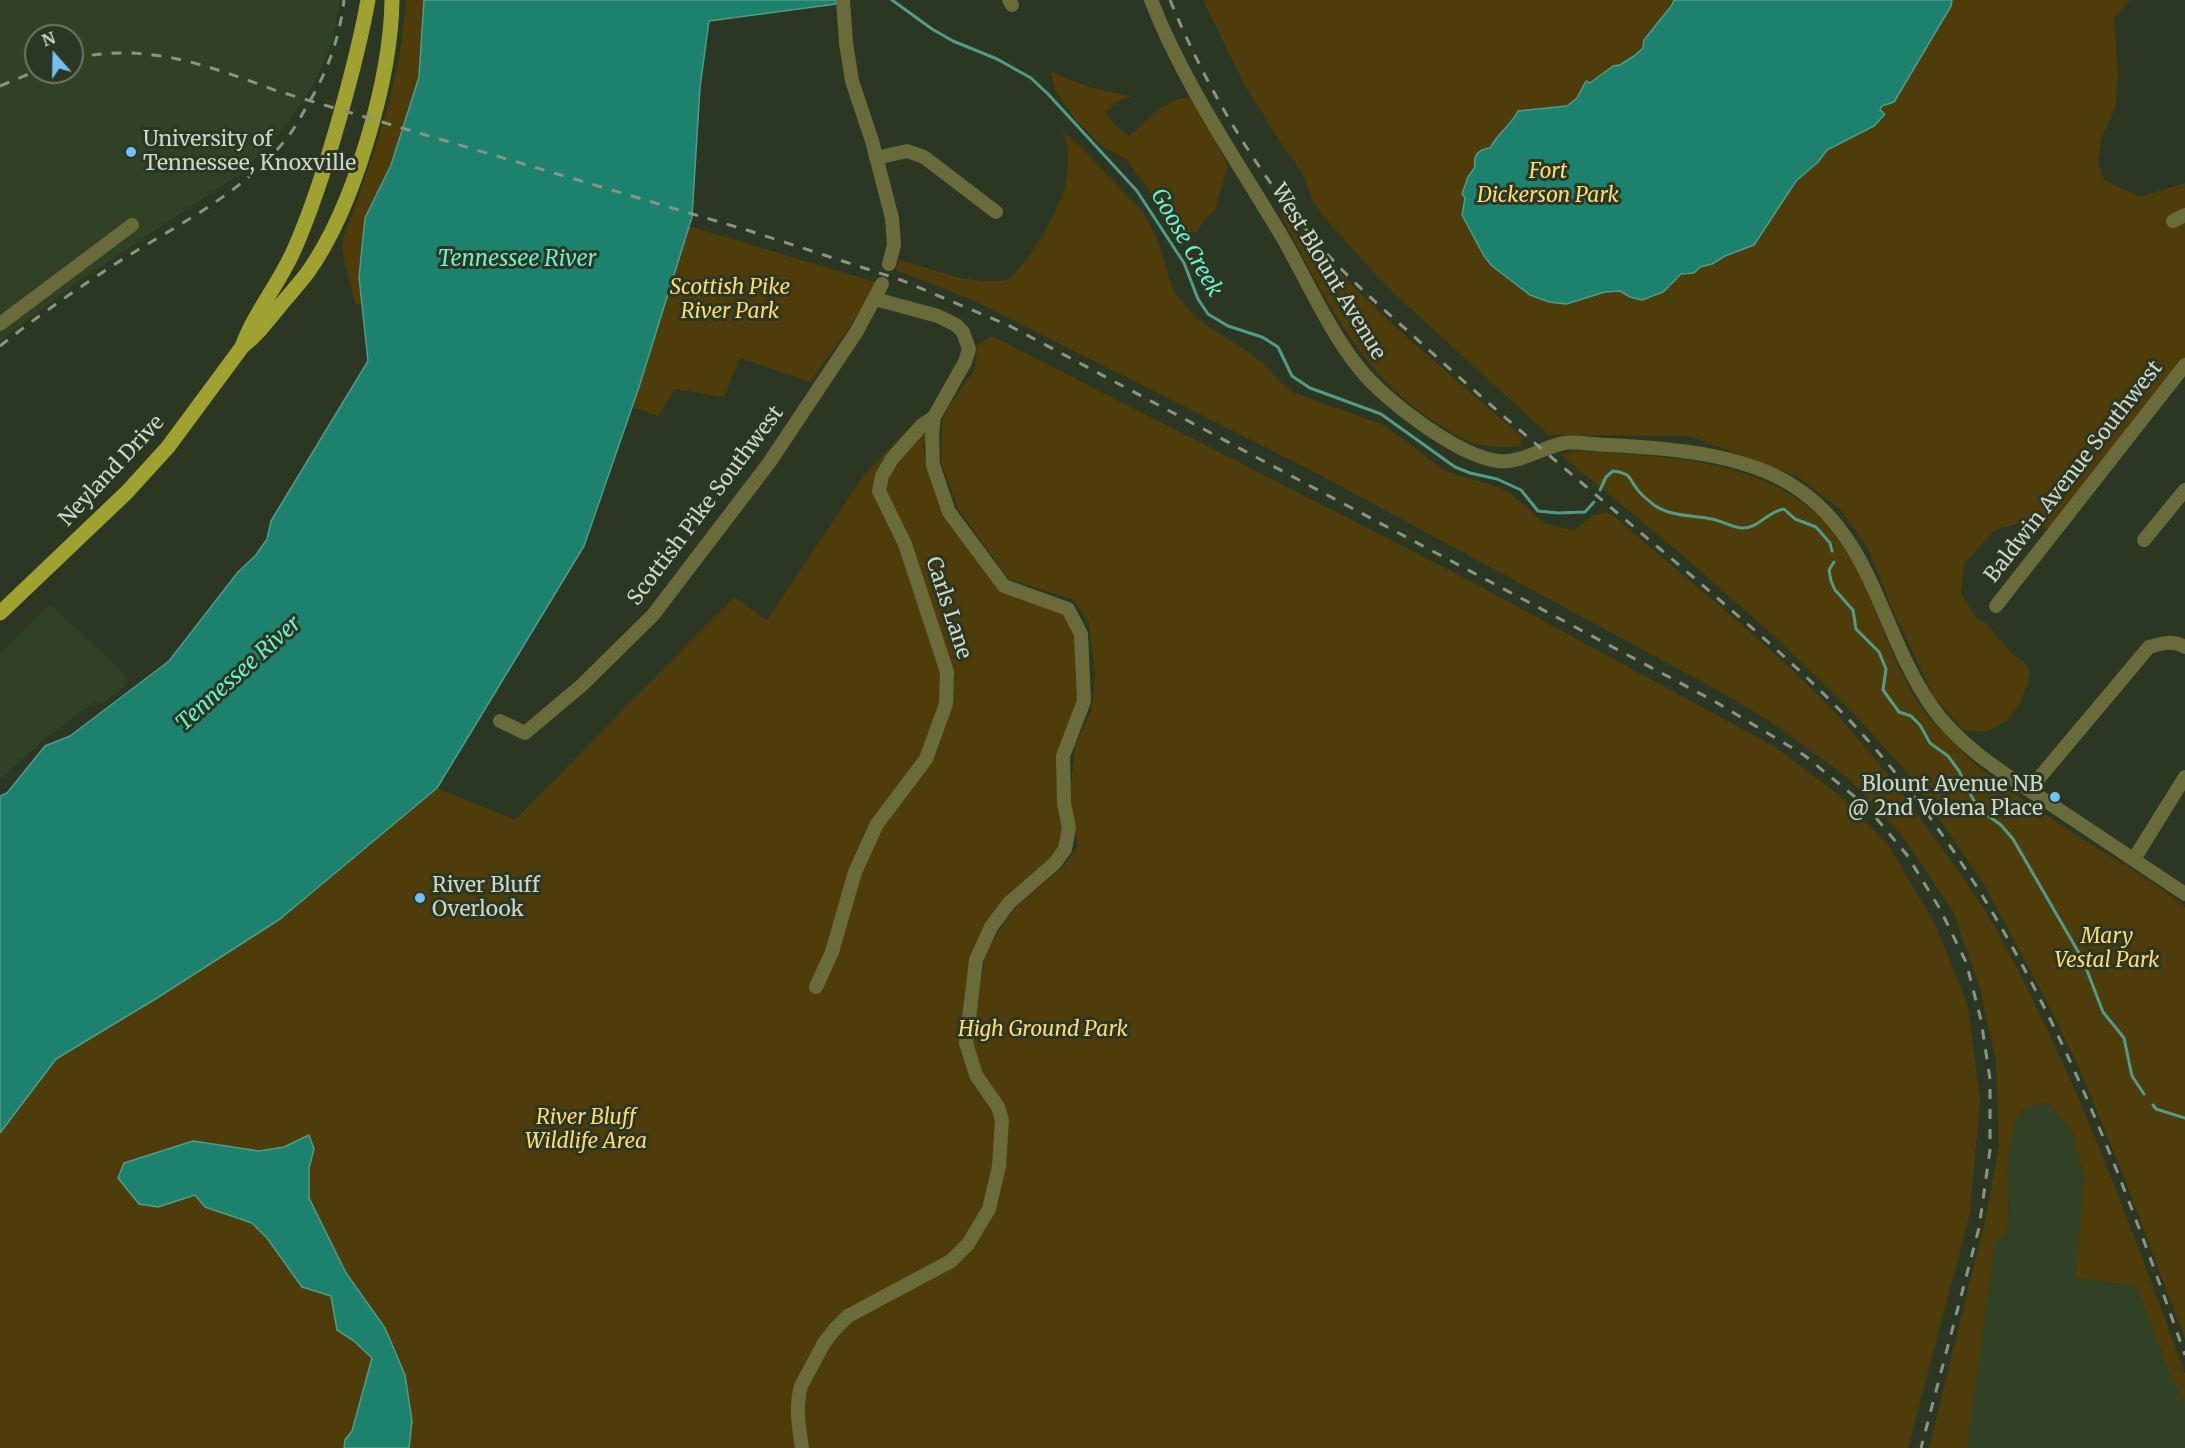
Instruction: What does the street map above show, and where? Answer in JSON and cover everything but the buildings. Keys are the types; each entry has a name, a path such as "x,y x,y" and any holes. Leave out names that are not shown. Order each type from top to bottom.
{"main road":[{"name":"Neyland Drive","path":"242,347 248,329 267,301 294,251 320,185 355,62 368,0"},
{"name":"Neyland Drive","path":"0,613 127,492 168,447 242,347 256,336 309,271 340,213 358,167 380,92 389,40 392,0"}],"street":[{"path":"843,0 846,44 852,81 876,158 894,231 894,245 889,264"},
{"name":"West Blount Avenue","path":"1151,0 1191,84 1331,324 1358,368 1380,390 1438,434 1465,450 1501,461 1532,455 1564,443 1647,447 1737,462 1792,485 1823,510 1852,544 1878,597 1899,649 1930,706 1966,745 2185,894"},
{"path":"876,158 907,151 924,157 996,212"},
{"path":"0,324 132,225"},
{"name":"Scottish Pike Southwest","path":"500,721 525,733 582,685 653,615 769,462 856,331 882,284"},
{"path":"802,1448 797,1409 799,1395 831,1332 848,1316 951,1261 968,1244 989,1209 999,1166 1002,1120 998,1107 976,1075 966,1043 976,960 991,927 1009,903 1055,863 1065,849 1069,828 1064,803 1063,756 1084,701 1082,634 1068,609 1004,586 949,512 933,465 934,417 965,362 969,349 963,332 956,325 938,316 875,299"},
{"name":"Baldwin Avenue Southwest","path":"1996,606 2185,365"},
{"name":"Carls Lane","path":"816,987 832,952 855,872 877,824 926,759 946,704 947,672 905,544 879,491 882,476 892,459 922,425 934,417"},
{"path":"2144,540 2185,490"},
{"path":"2029,790 2149,647 2163,643 2178,643 2185,647"},
{"path":"2134,859 2185,777"}],"shaded area":[{"name":"University of Tennessee, Knoxville","path":"0,0 340,0 333,40 313,86 282,131 241,173 79,281 0,341"},
{"path":"52,605 125,675 127,681 123,688 100,705 94,703 90,705 47,737 0,779 0,654"},
{"path":"2042,1102 2050,1105 2072,1131 2084,1179 2075,1278 2137,1286 2170,1375 2185,1404 2185,1448 1967,1448 1995,1244 2007,1228 2010,1211 2007,1196 2007,1168 2014,1125 2020,1112"}],"green space":[{"path":"406,0 424,0 419,77 391,165 365,218 359,277 362,303 358,305 355,302 342,251 343,239 384,122 392,92"},
{"name":"Fort Dickerson Park","path":"1203,0 2130,0 2114,18 2118,76 2115,109 2101,138 2098,162 2104,180 2140,197 2185,183 2185,358 2050,528 2038,529 2019,523 1995,530 1964,564 1961,593 1977,618 1986,623 2030,671 2028,684 2020,703 2008,720 1986,732 1963,730 1933,695 1892,608 1867,547 1840,509 1798,477 1690,436 1549,435 1387,287 1324,217 1312,200 1303,174 1246,87"},
{"path":"1051,71 1090,87 1132,96 1116,102 1106,112 1115,125 1129,136 1165,105 1181,98 1190,98 1228,167 1216,209 1204,220 1197,232 1186,233 1171,221 1126,159 1100,145 1076,120 1055,90"},
{"path":"1062,131 1078,144 1143,212 1156,237 1174,292 1197,319 1266,366 1294,393 1384,425 1445,471 1509,492 1544,523 1574,531 1592,516 1606,512 1616,518 1773,652 1850,729 1901,792 1980,902 2024,982 2076,1092 2143,1261 2185,1374 2185,1404 2170,1375 2137,1286 2075,1278 2084,1179 2072,1131 2050,1105 2042,1102 2020,1112 2011,1141 2007,1181 2009,1219 2005,1231 1995,1244 1967,1448 1929,1448 1985,1221 1999,1147 1996,1061 1980,989 1954,913 1901,834 1848,778 1777,726 1721,692 1320,475 975,301 896,270 899,260 946,274 981,281 1001,281 1014,275 1042,236 1058,206 1066,184 1067,143"},
{"path":"1288,212 1341,273 1399,330 1522,437 1521,446 1479,445 1467,441 1412,405 1387,382 1346,331 1311,273 1280,213"},
{"name":"Scottish Pike River Park","path":"689,226 878,283 871,297 810,382 740,358 724,397 675,389 658,416 633,407"},
{"path":"992,336 1463,577 1777,748 1840,796 1888,844 1937,928 1968,1006 1980,1100 1970,1213 1908,1448 0,1448 0,1133 56,1059 157,998 280,919 437,788 515,820 734,597 767,620 864,475 912,425 924,421 927,431 923,447 925,457 933,465 945,499 1004,586 1068,609 1078,625 1084,701 1071,732 1065,849 991,927 975,978 982,975 985,956 1003,924 1016,907 1064,866 1078,846 1070,797 1075,745 1092,709 1095,676 1089,623 1074,600 1009,579 958,509 941,462 942,421 949,406 975,369 977,345"},
{"name":"Mary Vestal Park","path":"1573,451 1691,461 1728,469 1764,481 1797,499 1826,523 1852,556 1906,682 1915,698 1937,726 1971,760 1998,781 2028,803 2157,886 2185,908 2185,1339 2127,1185 2081,1072 2048,1004 1984,884 1907,772 1851,711 1773,635 1681,554 1561,455"}],"water":[{"name":"Tennessee River","path":"424,0 836,0 836,4 709,21 700,87 692,217 639,387 584,546 437,788 280,919 157,998 56,1059 0,1133 0,796 7,793 45,746 70,736 169,661 238,572 256,555 267,539 271,521 368,361 359,277 365,218 391,165 419,77"},
{"path":"1674,0 1952,0 1951,6 1894,102 1882,106 1880,110 1885,114 1874,126 1827,150 1818,162 1796,181 1754,245 1700,267 1694,273 1681,274 1663,292 1642,300 1620,291 1605,292 1566,304 1549,302 1530,295 1492,266 1484,256 1462,215 1465,198 1462,194 1468,177 1475,167 1476,156 1482,150 1490,148 1518,111 1567,106 1577,98 1586,81 1590,83 1613,66 1620,65 1634,56 1643,48 1644,40"},
{"path":"309,1135 314,1149 309,1168 309,1198 346,1273 385,1328 405,1375 412,1421 409,1448 344,1448 345,1440 352,1431 372,1358 354,1341 337,1330 331,1296 302,1287 267,1238 252,1223 205,1207 195,1195 158,1207 139,1204 118,1178 124,1163 193,1141 259,1151 284,1147"}],"waterway":[{"name":"Goose Creek","path":"892,0 953,41 997,59 1031,78 1137,191 1184,263 1198,299 1208,314 1228,326 1262,337 1278,347 1292,376 1310,388 1381,414 1455,467 1497,479 1521,490 1538,511 1585,512 1594,502"},
{"path":"1600,490 1606,477 1613,471 1623,473 1628,476 1643,496 1661,509 1675,514 1712,519 1739,528 1754,525 1778,510 1784,509 1795,519 1816,527 1830,543 1832,551"},
{"path":"1834,562 1829,570 1835,590 1853,610 1856,629 1879,652 1886,669 1883,690 1899,712 1911,716 1920,725 1930,743 1948,756 1959,771 1976,805 2001,825 2013,839 2083,960 2103,1012 2124,1038 2132,1076 2144,1094"},
{"path":"2153,1105 2156,1109 2185,1118"}],"railway":[{"path":"0,346 123,259 234,189 273,154 296,126 323,75 337,39 344,0"},
{"path":"1170,0 1202,69 1239,135 1281,197 1341,269 1462,380 1803,674 1864,736 1920,805 1970,877 2015,952 2055,1029 2124,1190 2185,1355"},
{"path":"84,57 125,53 177,59 202,65 277,91 750,231 901,280 1010,326 1714,701 1804,755 1866,806 1907,855 1940,909 1966,962 1981,1020 1990,1079 1990,1150 1979,1228 1921,1448"},
{"path":"0,86 24,76"}],"place":[{"name":"University of Tennessee, Knoxville","path":"131,152"},
{"name":"Blount Avenue NB @ 2nd Volena Place","path":"2055,797"},
{"name":"River Bluff Overlook","path":"420,898"}],"park label":[{"name":"High Ground Park","path":"1043,1030"},
{"name":"River Bluff Wildlife Area","path":"586,1130"}]}
